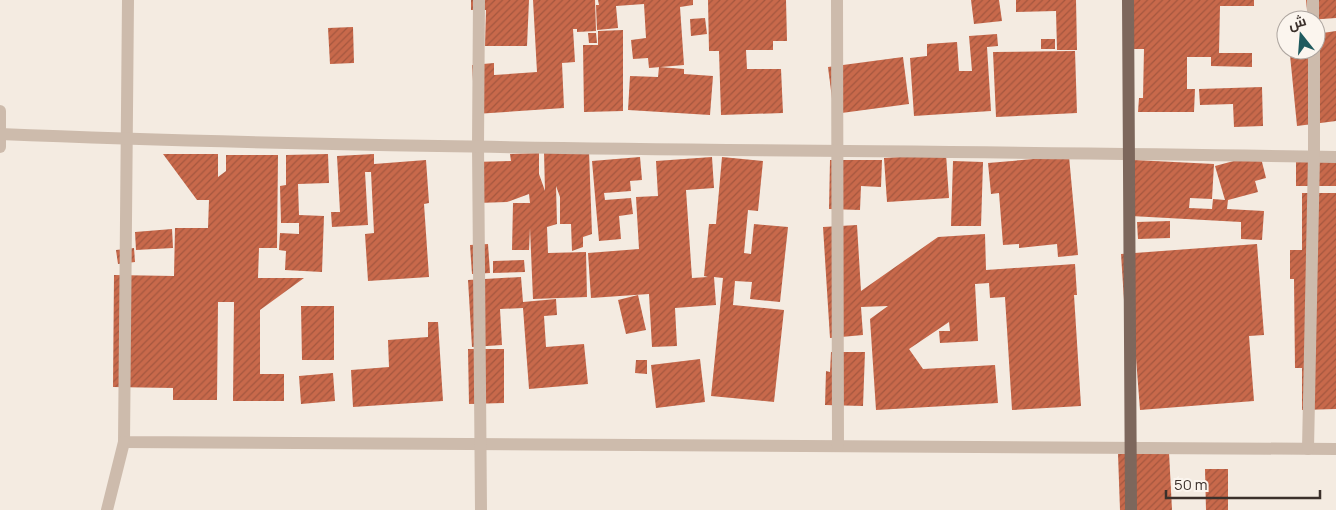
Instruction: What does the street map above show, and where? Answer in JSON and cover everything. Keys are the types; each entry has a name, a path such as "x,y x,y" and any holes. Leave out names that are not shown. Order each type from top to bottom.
{"main road":[{"path":"1128,0 1131,510"}],"street":[{"path":"107,510 124,442 128,0"},
{"path":"479,0 478,145 481,510"},
{"path":"837,0 838,446"},
{"path":"1308,449 1314,60"},
{"path":"0,111 0,147"},
{"path":"0,134 126,139 1336,157"},
{"path":"124,442 1336,449"}],"building":[{"path":"471,0 529,0 527,46 485,46 486,10 471,10"},
{"path":"533,0 595,0 596,31 577,32 577,29 573,29 575,62 562,63 564,108 475,114 472,65 494,63 494,75 537,72"},
{"path":"598,0 693,0 693,5 680,7 684,65 649,68 648,58 633,59 631,40 646,38 644,4 616,6 618,28 597,30 596,5 599,5"},
{"path":"708,0 786,0 787,41 773,41 773,50 746,50 747,69 781,69 783,113 721,115 719,51 709,51"},
{"path":"971,0 999,0 1002,21 974,24"},
{"path":"1016,0 1076,0 1077,50 1057,50 1056,11 1016,12"},
{"path":"1127,0 1254,0 1254,6 1220,6 1219,53 1252,53 1252,67 1211,66 1211,57 1187,57 1187,89 1195,89 1194,112 1138,112 1139,98 1143,98 1144,49 1126,49"},
{"path":"1306,0 1336,0 1336,18 1326,19 1326,10 1307,10"},
{"path":"705,18 707,34 691,36 690,19"},
{"path":"353,27 354,63 330,64 328,28"},
{"path":"623,30 623,111 584,112 583,45 598,45 598,31"},
{"path":"1336,31 1336,121 1297,126 1290,60 1326,60 1326,32"},
{"path":"588,33 596,33 597,43 589,43"},
{"path":"997,34 998,46 987,47 991,111 914,116 910,58 927,56 927,44 957,42 959,71 972,71 969,36"},
{"path":"1041,39 1055,39 1055,49 1041,49"},
{"path":"1075,51 1077,113 996,117 993,52"},
{"path":"903,57 909,104 834,114 828,67"},
{"path":"659,67 684,69 684,74 713,76 710,115 628,110 630,76 658,77"},
{"path":"1262,87 1263,126 1234,127 1233,104 1200,105 1199,89"},
{"path":"589,151 592,234 583,237 583,247 572,251 571,224 560,224 560,197 556,186 557,224 547,227 548,253 586,252 587,297 533,299 530,228 529,250 512,250 513,203 530,203 529,194 507,202 477,203 474,162 511,161 510,154 539,153 539,174 545,191 544,152"},
{"path":"163,154 218,154 218,177 226,171 226,155 278,155 277,248 259,248 258,278 304,278 260,310 260,374 284,374 284,401 233,401 234,302 218,302 217,400 173,400 173,388 113,387 114,275 174,276 175,228 208,228 209,200 197,200"},
{"path":"328,154 329,183 298,184 299,215 324,216 322,272 285,270 286,251 279,250 280,233 299,234 299,223 281,223 280,186 286,185 286,155"},
{"path":"374,154 374,164 426,160 429,203 424,204 429,277 368,281 365,234 374,233 371,172 365,172 368,225 332,227 331,212 340,212 337,156"},
{"path":"946,154 949,198 887,202 884,158"},
{"path":"1260,154 1266,178 1255,181 1258,192 1228,200 1227,209 1264,211 1262,240 1241,239 1241,222 1131,216 1134,160 1214,164 1212,199 1190,198 1189,208 1212,209 1213,199 1225,200 1215,166"},
{"path":"1069,156 1078,255 1058,257 1057,244 1019,248 1019,244 1003,245 999,193 991,194 988,163"},
{"path":"640,157 642,180 630,181 631,191 604,193 605,200 631,198 633,214 619,216 621,239 599,241 592,161"},
{"path":"712,157 714,188 686,190 692,278 708,277 704,276 709,224 716,224 722,157 763,161 758,211 748,210 744,253 751,254 754,224 788,227 780,302 750,299 752,282 735,281 733,305 784,310 774,402 711,396 723,278 714,277 716,305 675,308 677,346 652,347 649,294 591,298 588,253 639,249 636,197 658,196 656,161"},
{"path":"1336,159 1336,186 1296,186 1296,160"},
{"path":"830,160 882,160 881,187 861,186 860,210 829,209"},
{"path":"953,161 983,162 981,226 951,226"},
{"path":"1302,193 1336,193 1336,409 1302,410 1302,368 1295,368 1294,279 1290,279 1290,250 1302,250"},
{"path":"1170,221 1170,238 1138,239 1137,222"},
{"path":"857,225 861,291 938,237 985,234 986,270 1075,264 1077,295 1074,295 1081,406 1012,410 1005,297 990,298 989,283 975,284 978,341 940,343 939,331 950,331 949,322 909,349 923,369 995,365 998,403 876,410 870,319 888,306 861,307 863,335 830,338 823,227"},
{"path":"172,229 173,248 136,250 135,232"},
{"path":"488,244 490,273 472,274 470,245"},
{"path":"1257,244 1264,335 1249,336 1254,401 1140,410 1135,345 1127,346 1121,254"},
{"path":"134,248 135,262 118,264 116,250"},
{"path":"524,260 525,272 493,273 493,261"},
{"path":"521,277 523,302 556,299 557,315 544,316 546,347 584,344 588,384 529,389 523,308 500,309 502,345 472,347 468,280"},
{"path":"638,295 646,330 626,334 618,300"},
{"path":"301,306 334,306 334,360 302,360"},
{"path":"428,322 438,322 443,401 353,407 351,370 389,367 388,340 428,337"},
{"path":"468,349 504,349 504,403 469,404"},
{"path":"831,352 865,352 863,406 825,405 826,371 830,372"},
{"path":"700,359 705,402 656,408 651,365"},
{"path":"636,360 647,360 647,374 635,373"},
{"path":"333,373 335,401 301,404 299,376"},
{"path":"1169,452 1172,510 1120,510 1118,454"},
{"path":"1205,469 1228,469 1228,510 1206,510"}]}
